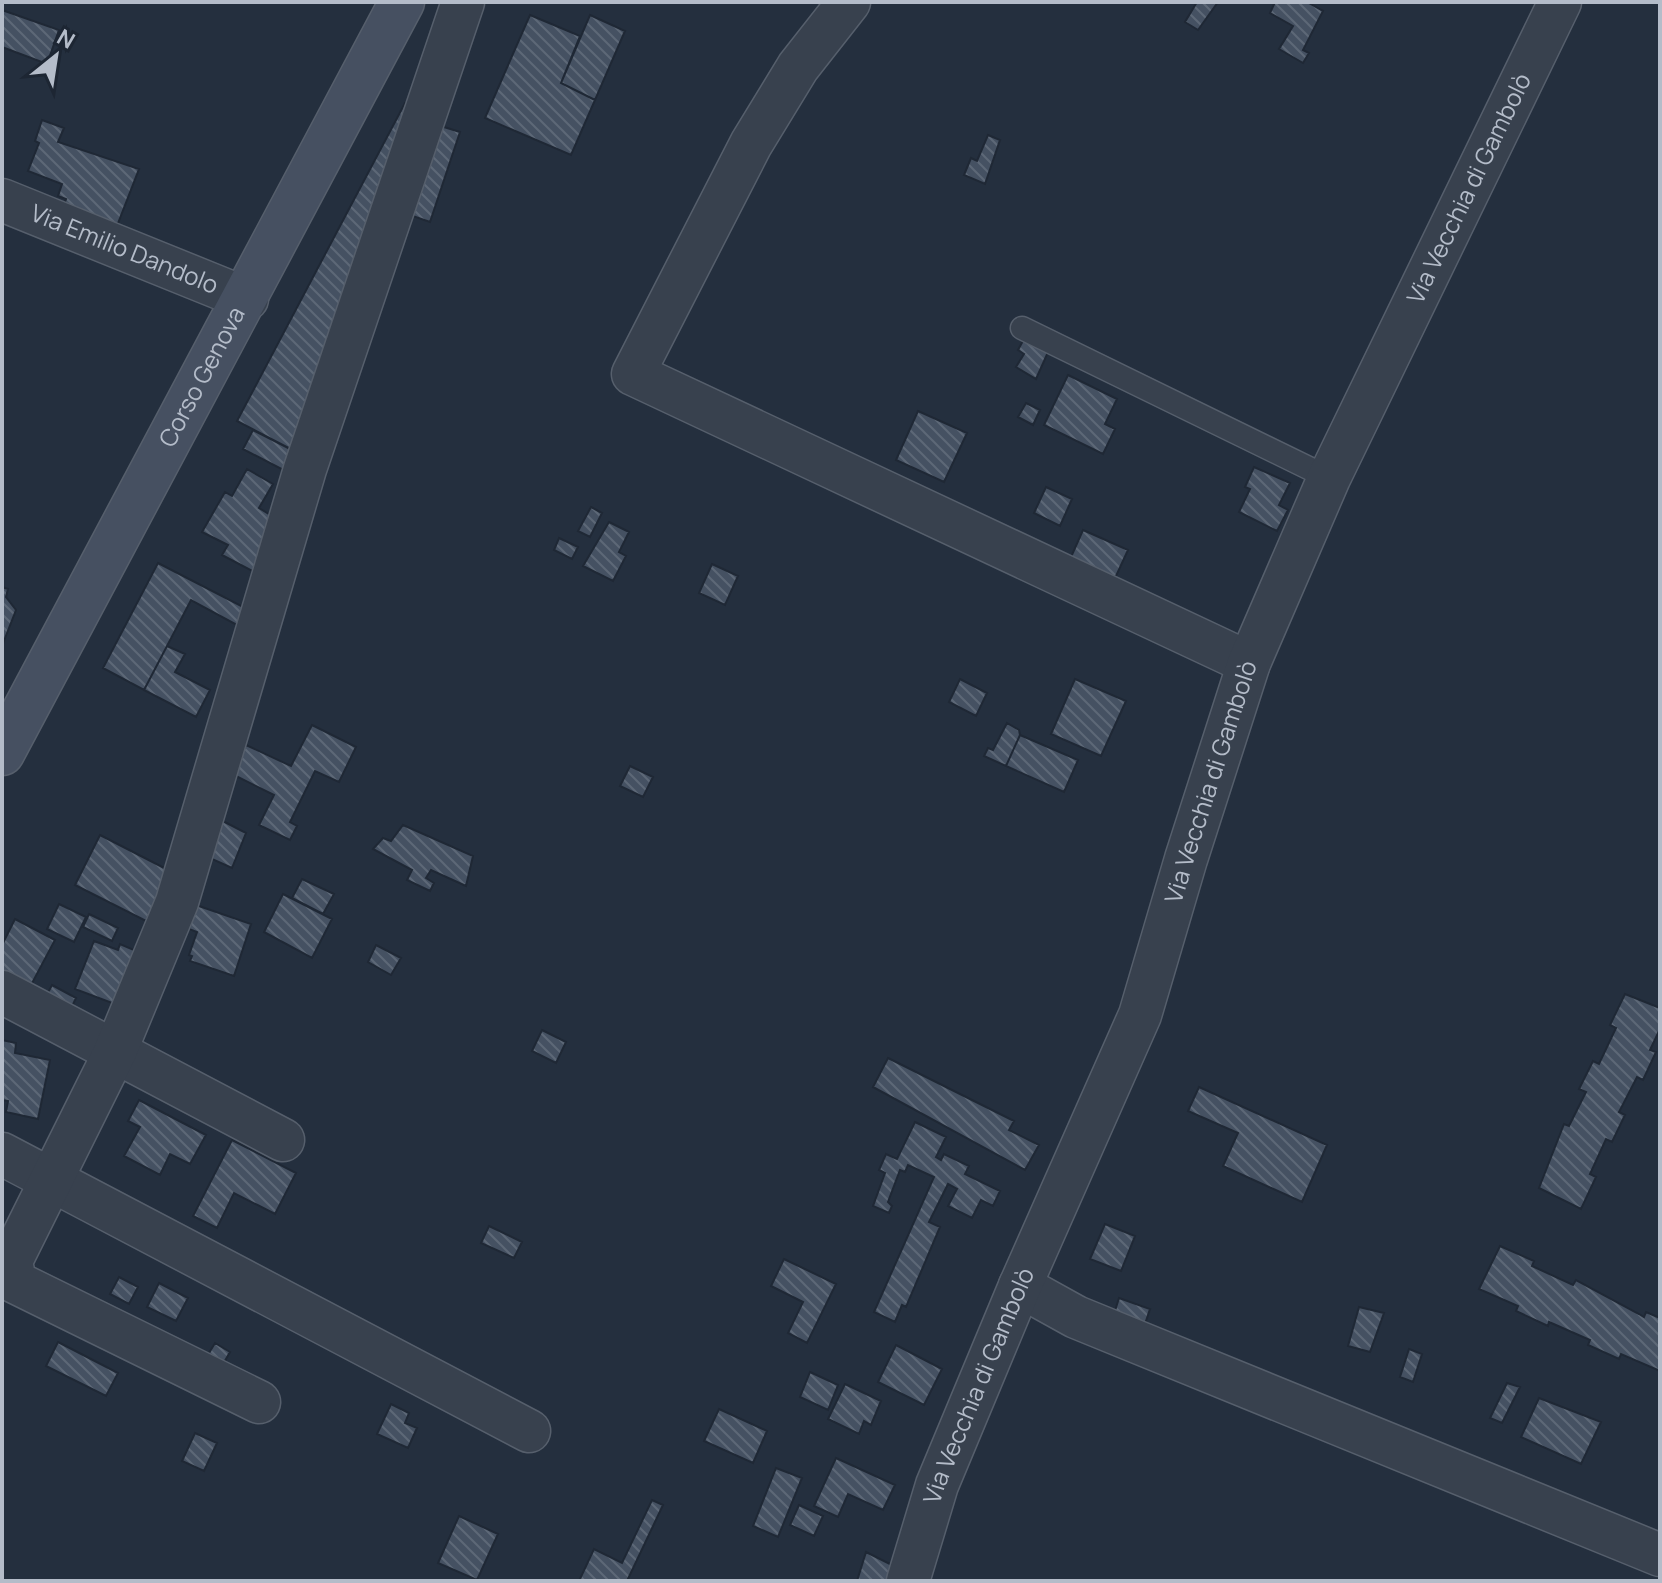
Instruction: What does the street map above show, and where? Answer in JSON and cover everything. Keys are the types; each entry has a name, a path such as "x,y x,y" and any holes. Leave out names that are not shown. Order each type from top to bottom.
{"main road":[{"name":"Corso Genova","path":"2,753 247,299 402,2"}],"street":[{"path":"259,1402 15,1282 11,1261 49,1179 115,1052 177,902 305,469 463,2"},
{"path":"849,2 798,67 751,144 633,374 1249,663"},
{"name":"Via Vecchia di Gambolò","path":"908,1581 937,1485 1020,1286 1140,1015 1249,663 1329,478 1560,2"},
{"name":"Via Emilio Dandolo","path":"2,200 247,299"},
{"path":"2,992 283,1140"},
{"path":"2,1154 529,1431"},
{"path":"1020,1286 1076,1317 1660,1555"}],"lane":[{"path":"1022,328 1329,478"}],"building":[{"path":"1197,2 1218,2 1198,30 1185,22"},
{"path":"1275,2 1307,2 1323,11 1303,50 1309,53 1303,63 1279,49 1293,26 1270,13"},
{"path":"2,10 59,30 47,64 2,47"},
{"path":"530,15 580,36 561,83 595,100 571,155 485,118"},
{"path":"590,15 625,31 595,100 561,83"},
{"path":"405,103 414,107 300,454 237,421"},
{"path":"42,120 64,128 58,142 139,169 115,231 61,212 66,199 58,196 62,184 28,171 39,143 35,141"},
{"path":"431,123 460,132 430,222 401,212"},
{"path":"988,135 1000,140 985,184 964,175 971,158 977,161"},
{"path":"1025,337 1049,350 1036,379 1016,367 1024,354 1018,350"},
{"path":"1068,375 1117,399 1105,424 1115,429 1103,454 1044,425"},
{"path":"1026,403 1040,410 1033,425 1018,417"},
{"path":"918,411 967,433 944,482 896,460"},
{"path":"253,430 300,454 293,475 243,449"},
{"path":"1254,467 1290,483 1279,505 1288,510 1277,531 1239,512 1250,489 1245,487"},
{"path":"247,469 273,484 259,508 280,521 260,575 222,555 228,545 202,532 225,492 232,496"},
{"path":"1046,487 1072,499 1060,526 1034,513"},
{"path":"591,507 602,513 590,537 578,531"},
{"path":"609,522 629,532 619,552 626,556 613,581 583,566"},
{"path":"1083,530 1128,550 1111,587 1067,566"},
{"path":"559,538 578,547 572,559 554,550"},
{"path":"158,563 253,612 248,631 191,600 144,690 103,668"},
{"path":"712,564 738,576 725,605 699,593"},
{"path":"2,587 8,589 6,597 16,610 2,646"},
{"path":"167,646 185,654 175,672 210,690 196,717 144,690"},
{"path":"960,679 987,693 976,716 949,702"},
{"path":"1075,679 1126,701 1101,756 1051,734"},
{"path":"1007,723 1019,730 1020,735 1006,766 984,756 988,748 993,750"},
{"path":"312,725 356,747 339,782 315,771 290,822 297,826 290,840 259,825 274,795 232,774 246,745 291,766"},
{"path":"1020,735 1078,760 1064,792 1006,766"},
{"path":"630,766 653,777 643,797 620,786"},
{"path":"217,818 246,833 232,868 203,855"},
{"path":"403,825 473,856 466,886 431,870 426,878 434,883 430,891 407,880 412,870 373,849 383,838 391,841"},
{"path":"100,835 172,872 146,921 75,885"},
{"path":"302,879 334,894 323,914 292,898"},
{"path":"283,894 332,919 312,958 264,932"},
{"path":"59,904 86,917 74,942 47,929"},
{"path":"196,905 251,924 234,976 190,961 197,932 189,929"},
{"path":"89,914 118,928 112,941 83,927"},
{"path":"15,919 55,940 30,987 2,972 2,945"},
{"path":"94,941 118,950 120,944 141,953 120,1006 75,989"},
{"path":"376,945 401,958 391,975 368,962"},
{"path":"52,985 76,998 68,1015 43,1002"},
{"path":"1625,994 1660,1008 1660,1029 1650,1050 1656,1052 1643,1080 1637,1077 1619,1112 1625,1115 1612,1142 1606,1139 1590,1174 1596,1177 1581,1209 1539,1188 1564,1124 1569,1126 1586,1092 1579,1089 1593,1061 1599,1064 1616,1028 1610,1025"},
{"path":"542,1030 566,1042 556,1063 532,1051"},
{"path":"2,1040 16,1043 15,1053 50,1060 38,1119 6,1112 8,1101 2,1100"},
{"path":"888,1058 1014,1121 1009,1130 1039,1145 1025,1170 873,1087"},
{"path":"1199,1087 1327,1145 1302,1202 1223,1166 1238,1133 1188,1111"},
{"path":"139,1100 206,1135 190,1164 170,1154 160,1175 124,1156 140,1127 128,1121"},
{"path":"915,1122 946,1137 936,1157 941,1160 944,1154 969,1166 965,1174 1000,1191 993,1206 981,1200 972,1218 948,1206 957,1189 948,1184 929,1222 940,1227 906,1307 902,1305 895,1322 874,1312 934,1177 908,1165 905,1172 900,1170 888,1202 892,1206 889,1213 873,1206 885,1173 879,1170 886,1154 897,1159"},
{"path":"232,1140 296,1173 275,1214 234,1193 217,1228 193,1216"},
{"path":"1105,1224 1135,1236 1121,1271 1090,1259"},
{"path":"489,1226 522,1242 514,1258 481,1243"},
{"path":"1500,1246 1534,1261 1532,1266 1573,1285 1576,1280 1644,1317 1646,1312 1660,1318 1660,1371 1621,1354 1619,1359 1588,1345 1590,1340 1549,1322 1548,1326 1516,1311 1518,1306 1479,1289"},
{"path":"784,1259 836,1284 807,1343 788,1333 803,1302 771,1286"},
{"path":"119,1277 138,1287 129,1304 110,1294"},
{"path":"159,1283 188,1298 176,1321 147,1307"},
{"path":"1119,1298 1150,1309 1145,1324 1114,1314"},
{"path":"1359,1307 1384,1313 1370,1352 1348,1346"},
{"path":"58,1342 118,1373 106,1396 46,1366"},
{"path":"215,1343 230,1352 218,1373 203,1363"},
{"path":"896,1345 942,1369 924,1405 878,1382"},
{"path":"1409,1349 1422,1354 1413,1382 1400,1377"},
{"path":"810,1372 838,1385 828,1410 800,1397"},
{"path":"1507,1383 1520,1387 1502,1423 1490,1418"},
{"path":"845,1384 881,1401 871,1425 864,1421 859,1434 828,1419"},
{"path":"1539,1398 1601,1422 1581,1464 1521,1437"},
{"path":"391,1404 409,1413 405,1423 417,1428 408,1448 377,1434"},
{"path":"719,1409 767,1431 753,1463 704,1441"},
{"path":"195,1433 217,1443 204,1471 182,1461"},
{"path":"836,1458 895,1485 883,1510 848,1494 838,1517 814,1506"},
{"path":"776,1468 802,1478 778,1537 753,1526"},
{"path":"652,1500 663,1505 627,1581 579,1581 594,1549 622,1563"},
{"path":"799,1505 823,1516 814,1536 790,1525"},
{"path":"459,1516 498,1534 477,1580 438,1563"},
{"path":"866,1552 892,1565 887,1581 857,1581"}]}
